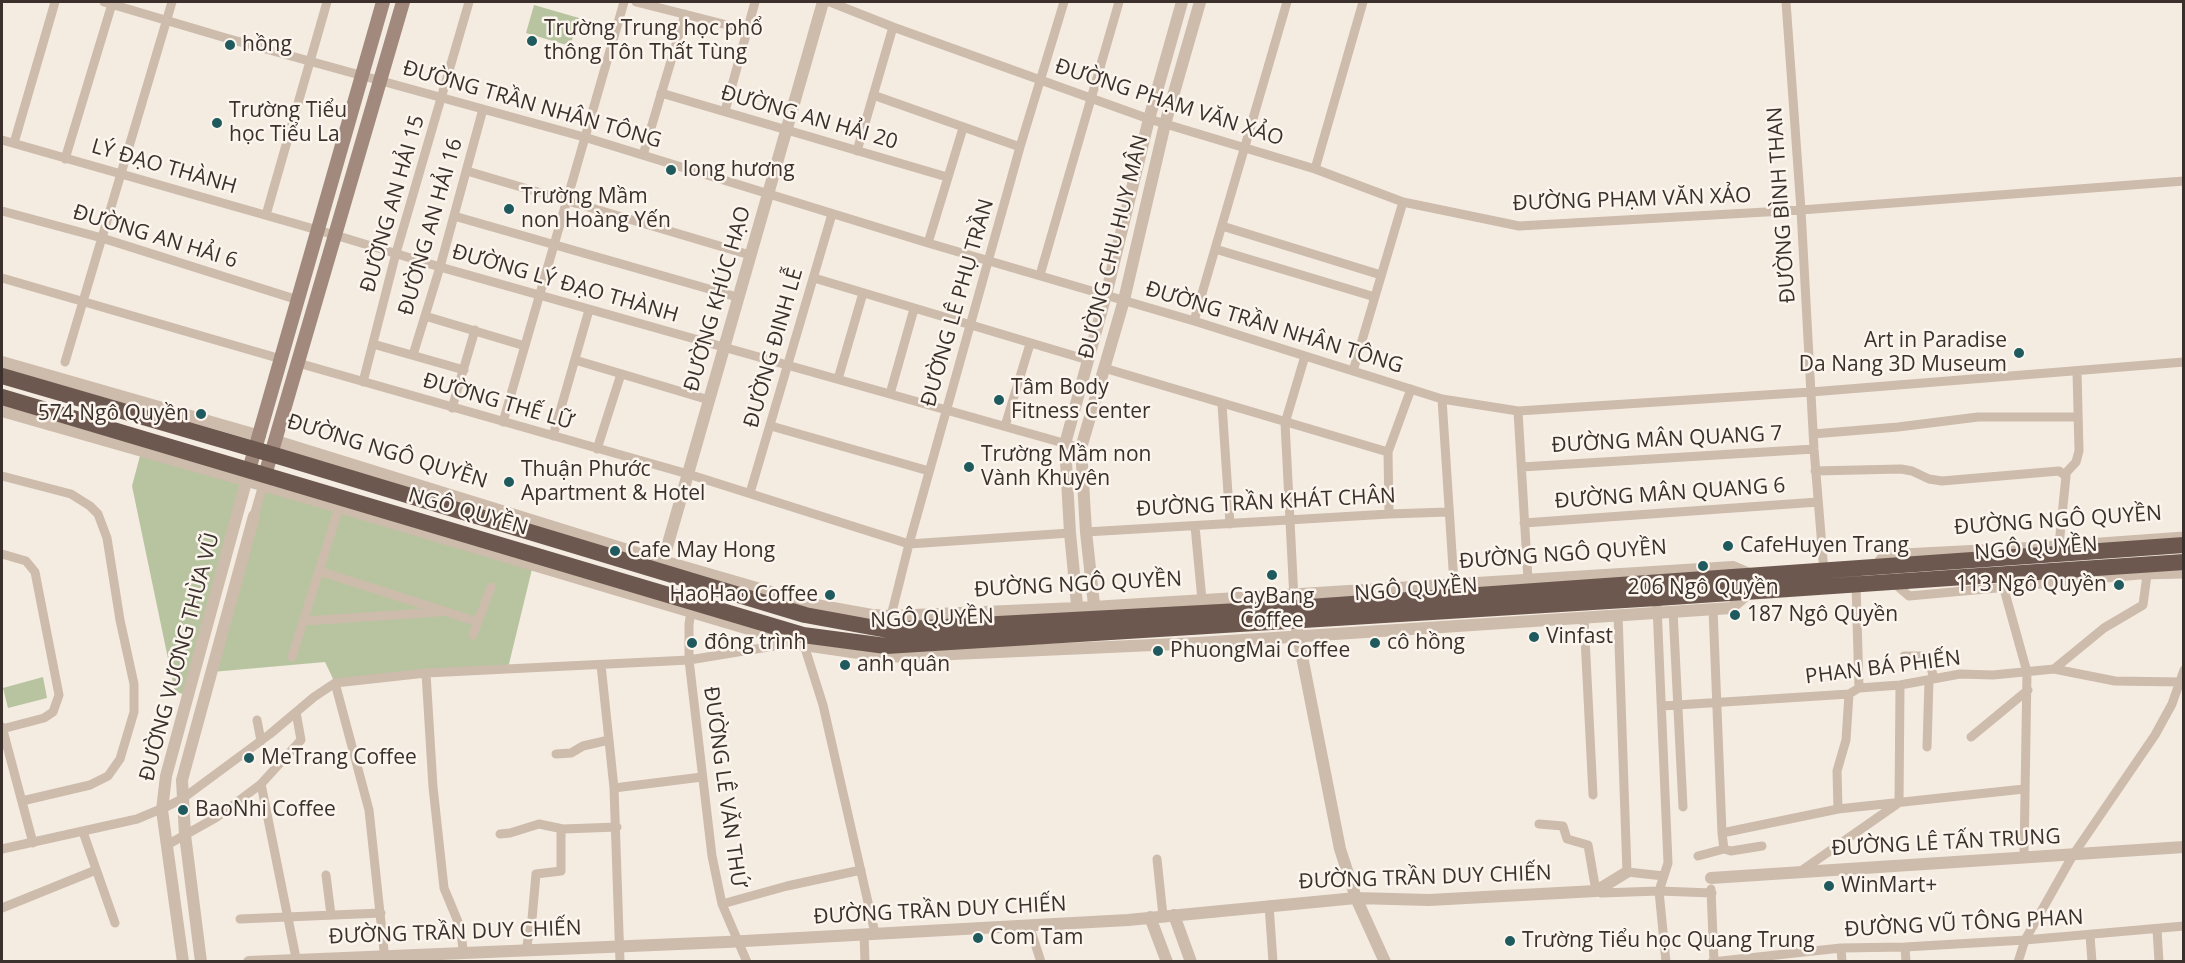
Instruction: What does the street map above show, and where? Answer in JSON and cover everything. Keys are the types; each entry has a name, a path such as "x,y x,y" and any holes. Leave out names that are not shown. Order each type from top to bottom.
{"highway":[{"name":"NGÔ QUYỀN","path":"2,376 266,445 661,567 805,615 887,630 1079,627 1296,615 1825,578"},
{"name":"NGÔ QUYỀN","path":"2,397 256,478 799,640 886,646 1079,627"},
{"name":"NGÔ QUYỀN","path":"1874,567 2184,545"},
{"name":"NGÔ QUYỀN","path":"1856,584 2001,581 2184,562"},
{"name":"ĐƯỜNG NGÔ QUYỀN","path":"1825,578 1874,567"},
{"path":"1825,578 1856,584"},
{"name":"NGÔ QUYỀN","path":"1296,615 1657,605 1751,584"}],"main road":[{"path":"266,445 281,359 383,2"},
{"path":"256,478 266,445 298,363 403,2"}],"street":[{"path":"14,143 55,2"},
{"path":"65,362 172,2"},
{"path":"266,215 327,2"},
{"name":"ĐƯỜNG AN HẢI 15","path":"363,382 396,253 469,2"},
{"path":"503,422 624,2"},
{"path":"636,2 747,30"},
{"path":"724,111 755,2"},
{"name":"ĐƯỜNG KHÚC HẠO","path":"661,567 823,2"},
{"name":"ĐƯỜNG PHẠM VĂN XẢO","path":"830,2 1149,119 1245,147 1403,202 1519,226 1801,210 2184,181"},
{"name":"ĐƯỜNG LÊ PHỤ TRẦN","path":"891,616 929,471 990,261 1020,147 1064,2"},
{"path":"1040,275 1119,2"},
{"name":"ĐƯỜNG CHU HUY MÂN","path":"1079,627 1070,533 1065,444 1106,295 1149,119 1182,2"},
{"name":"ĐƯỜNG CHU HUY MÂN","path":"1097,626 1086,532 1081,448 1124,300 1165,124 1200,2"},
{"path":"1194,321 1287,2"},
{"path":"1315,170 1364,2"},
{"name":"ĐƯỜNG BÌNH THAN","path":"1786,2 1801,210 1815,471 1825,578"},
{"path":"65,159 108,3"},
{"name":"ĐƯỜNG TRẦN NHÂN TÔNG","path":"108,3 584,137 928,243 1194,321 1442,399 1518,411 1810,392 2184,362"},
{"path":"643,155 685,14"},
{"path":"857,151 893,27"},
{"name":"ĐƯỜNG AN HẢI 20","path":"661,93 947,177"},
{"path":"873,95 1020,147"},
{"name":"ĐƯỜNG AN HẢI 16","path":"413,355 440,267 483,109"},
{"path":"928,243 963,128"},
{"name":"LÝ ĐẠO THÀNH","path":"2,140 317,230"},
{"path":"466,171 750,255"},
{"path":"1353,371 1403,202"},
{"name":"ĐƯỜNG AN HẢI 6","path":"2,211 102,238 298,300"},
{"name":"ĐƯỜNG ĐINH LỄ","path":"750,493 832,213"},
{"path":"454,216 737,297"},
{"path":"1222,226 1381,275"},
{"name":"ĐƯỜNG LÝ ĐẠO THÀNH","path":"317,230 589,310 1081,448"},
{"path":"1215,249 1375,297"},
{"path":"2,278 281,359"},
{"path":"814,278 1088,360"},
{"path":"838,379 863,293"},
{"path":"890,394 914,309"},
{"path":"553,436 589,310"},
{"path":"424,316 525,345"},
{"path":"452,408 475,330"},
{"path":"373,344 464,370"},
{"path":"1005,426 1030,344"},
{"path":"1305,356 1285,423 1296,615 1340,849 1356,898 1385,962"},
{"path":"575,360 709,400"},
{"name":"ĐƯỜNG NGÔ QUYỀN","path":"2,362 266,445"},
{"name":"ĐƯỜNG THẾ LỮ","path":"298,363 688,474"},
{"path":"1104,368 1388,452"},
{"path":"2059,545 2065,474 2078,457 2077,371"},
{"path":"597,449 621,374"},
{"path":"1389,514 1388,452 1411,389"},
{"path":"1442,399 1454,584"},
{"path":"1222,404 1230,524"},
{"path":"2,411 256,478 339,507 692,612 799,640"},
{"path":"1518,411 1528,580"},
{"path":"1813,434 1978,417 2078,417"},
{"path":"771,426 929,471"},
{"name":"ĐƯỜNG MÂN QUANG 7","path":"1522,467 1814,449"},
{"path":"1815,471 1901,469 1942,481 2059,471 2065,474"},
{"path":"688,474 909,544 1070,533"},
{"path":"2,476 71,494 98,514 107,538 120,620 134,684 134,712 120,759 108,776 90,785 22,801"},
{"name":"ĐƯỜNG VƯƠNG THỪA VŨ","path":"201,962 185,835 182,780 254,516 256,478"},
{"name":"ĐƯỜNG VƯƠNG THỪA VŨ","path":"183,962 162,810 166,776 256,478"},
{"name":"ĐƯỜNG MÂN QUANG 6","path":"1524,523 1818,502"},
{"path":"292,657 339,507"},
{"name":"ĐƯỜNG TRẦN KHÁT CHÂN","path":"1086,532 1448,512"},
{"path":"1195,526 1202,600"},
{"name":"ĐƯỜNG NGÔ QUYỀN","path":"1874,567 1884,554 2184,536"},
{"path":"2,554 26,561 35,572 59,695 53,712 44,718 2,728 33,843"},
{"name":"ĐƯỜNG NGÔ QUYỀN","path":"661,567 816,605 891,616 1079,627 1296,615 1584,618 1618,615 1657,605 1673,611 1731,608 1751,584 1734,567 1454,584 1296,615 1202,600 1097,626"},
{"path":"319,571 478,622"},
{"path":"2024,856 2027,672 2001,581 2184,574"},
{"path":"2054,669 2104,628 2144,605 2147,575"},
{"path":"1856,584 1858,688"},
{"path":"473,635 491,587"},
{"path":"1657,605 1668,863 1659,891 1666,962"},
{"path":"1713,609 1724,849"},
{"path":"304,621 444,611"},
{"path":"1673,611 1683,807"},
{"name":"ĐƯỜNG LÊ VĂN THỨ","path":"692,612 689,624 689,660 712,856 722,904 747,962"},
{"path":"1618,615 1627,872 1664,876"},
{"path":"1584,618 1593,795"},
{"path":"2,849 137,819 162,810 182,799 335,683 426,673 689,660 799,640"},
{"path":"799,640 823,705 861,870 870,933 866,962"},
{"path":"1904,656 1928,656 1931,680 1927,747"},
{"path":"1660,659 1677,660"},
{"path":"601,666 617,827 620,962"},
{"name":"PHAN BÁ PHIẾN","path":"1662,706 1849,694 1858,688 1900,686 1960,674 1994,675 2054,669 2115,681 2180,682"},
{"path":"2018,962 2025,940 2073,855 2155,735 2172,704 2184,670"},
{"path":"426,673 433,787 444,888 461,929 463,951"},
{"path":"335,683 369,810 385,958"},
{"path":"1899,802 1900,686"},
{"path":"1971,737 2028,690"},
{"path":"1838,809 1837,771 1846,740 1849,694"},
{"path":"166,845 217,817 261,784 301,740 296,712"},
{"path":"256,720 261,741"},
{"path":"556,754 566,754 583,746 609,740"},
{"path":"1663,742 1681,741"},
{"path":"614,788 702,777"},
{"path":"261,784 296,958"},
{"path":"1722,833 1838,809 2024,789"},
{"path":"1801,871 1899,802"},
{"path":"500,834 535,824 563,829 617,827"},
{"path":"1539,824 1563,826 1567,839 1588,845 1596,891 1603,893 1659,891 1712,893"},
{"path":"530,954 536,874 561,871 561,831 563,829"},
{"path":"83,832 115,923"},
{"path":"1698,856 1724,849 1731,851 1762,846"},
{"name":"ĐƯỜNG LÊ TẤN TRUNG","path":"1711,878 2184,847"},
{"path":"1157,859 1168,915 1191,962"},
{"path":"2,908 96,870"},
{"path":"722,904 787,886 861,870"},
{"name":"ĐƯỜNG TRẦN DUY CHIẾN","path":"249,962 296,958 441,957 463,951 530,954 619,946 1128,920 1356,898 1429,900 1596,891 1627,872"},
{"path":"326,875 331,915"},
{"path":"1711,878 1713,961"},
{"path":"1269,905 1273,962"},
{"path":"240,919 381,913"},
{"path":"1150,917 1167,962"},
{"path":"1029,925 1041,962"},
{"name":"ĐƯỜNG VŨ TÔNG PHAN","path":"1713,961 1779,958 1841,948 2025,940 2184,926"},
{"path":"2157,929 2159,962"},
{"path":"2090,935 2092,962"},
{"path":"1905,947 1906,962"},
{"path":"1841,948 1842,962"}],"green space":[{"path":"534,5 579,18 570,46 526,33"},
{"path":"141,452 246,482 188,695 175,692 132,486"},
{"path":"262,486 533,565 508,668 335,683 325,662 212,672"},
{"path":"43,677 47,698 8,708 3,688"}],"place":[{"name":"Trường Trung học phổ thông Tôn Thất Tùng","path":"532,41"},
{"name":"hồng","path":"230,45"},
{"name":"Trường Tiểu học Tiểu La","path":"217,123"},
{"name":"long hương","path":"671,170"},
{"name":"Trường Mầm non Hoàng Yến","path":"509,209"},
{"name":"Art in Paradise Da Nang 3D Museum","path":"2019,353"},
{"name":"Tâm Body Fitness Center","path":"999,400"},
{"name":"574 Ngô Quyền","path":"201,414"},
{"name":"Trường Mầm non Vành Khuyên","path":"969,467"},
{"name":"Thuận Phước Apartment & Hotel","path":"509,482"},
{"name":"CafeHuyen Trang","path":"1728,546"},
{"name":"Cafe May Hong","path":"615,551"},
{"name":"206 Ngô Quyền","path":"1703,566"},
{"name":"CayBang Coffee","path":"1272,575"},
{"name":"113 Ngô Quyền","path":"2119,585"},
{"name":"HaoHao Coffee","path":"830,595"},
{"name":"187 Ngô Quyền","path":"1735,615"},
{"name":"Vinfast","path":"1534,637"},
{"name":"đông trình","path":"692,643"},
{"name":"cô hồng","path":"1375,643"},
{"name":"PhuongMai Coffee","path":"1158,651"},
{"name":"anh quân","path":"845,665"},
{"name":"MeTrang Coffee","path":"249,758"},
{"name":"BaoNhi Coffee","path":"183,810"},
{"name":"WinMart+","path":"1829,886"},
{"name":"Com Tam","path":"978,938"},
{"name":"Trường Tiểu học Quang Trung","path":"1510,941"}]}
